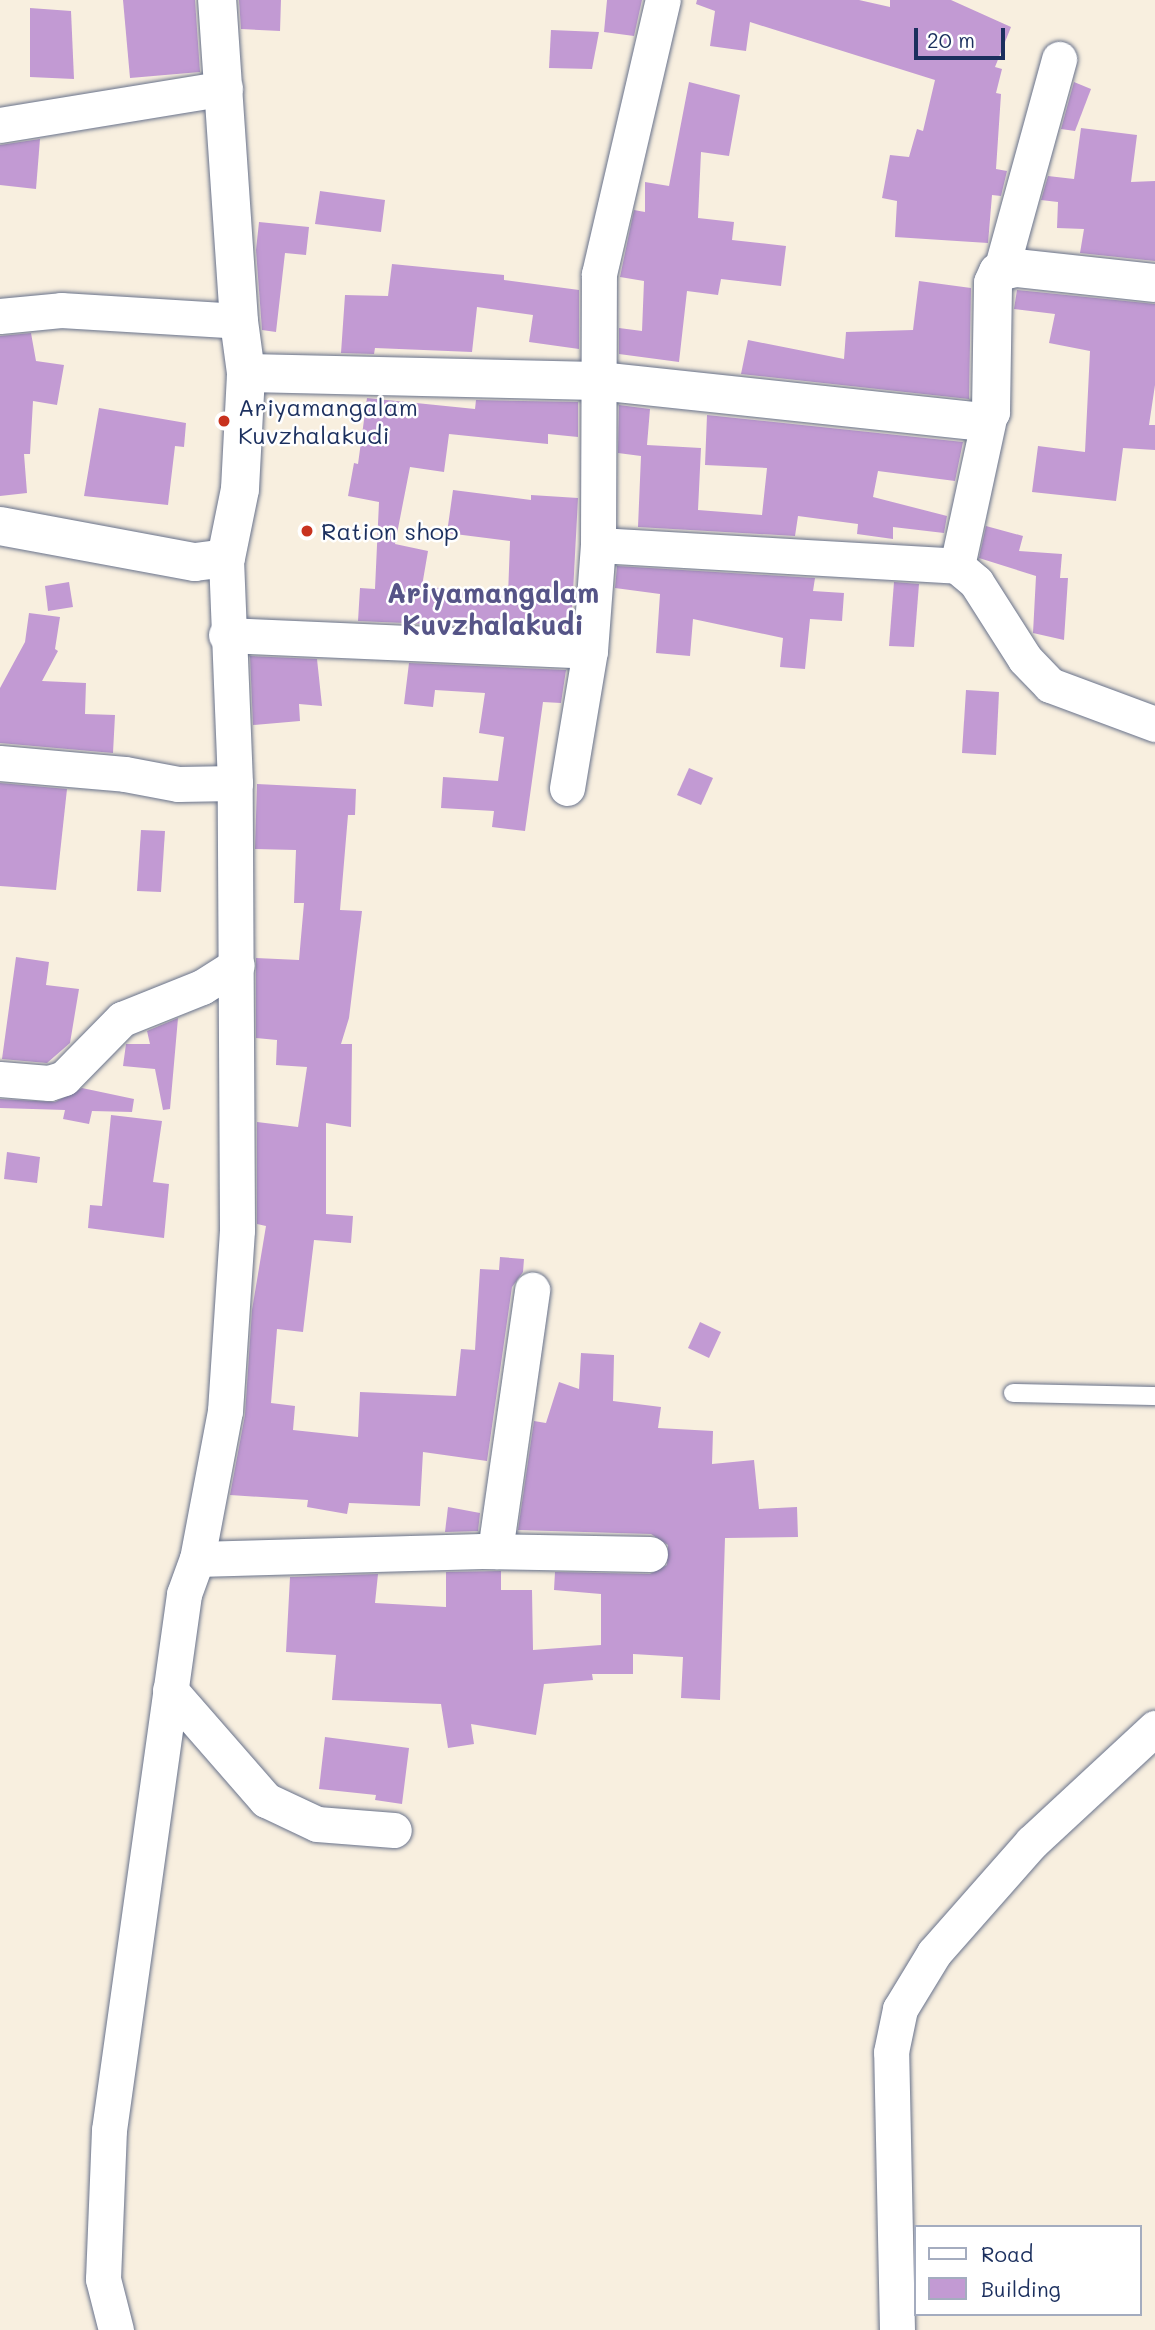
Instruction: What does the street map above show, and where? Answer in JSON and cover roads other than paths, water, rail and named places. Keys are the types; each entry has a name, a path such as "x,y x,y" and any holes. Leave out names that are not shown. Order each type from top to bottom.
{"street":[{"path":"116,2330 103,2279 109,2130 184,1594 197,1559 225,1411 236,1244 237,965 224,783 226,558 240,489 246,373 239,321 217,0"},
{"path":"567,788 590,651 598,545 599,274 663,0"},
{"path":"957,566 989,418 994,278 1001,270 1059,59"},
{"path":"0,125 225,88"},
{"path":"1001,270 1155,283"},
{"path":"0,316 61,310 239,321"},
{"path":"246,373 599,381 974,422 989,418"},
{"path":"0,526 195,562 226,558"},
{"path":"598,545 957,566 976,582 1025,659 1051,685 1155,724"},
{"path":"226,635 590,651"},
{"path":"0,763 86,769 178,784 224,783"},
{"path":"0,1079 49,1083 64,1078 111,1026 188,992 237,965"},
{"path":"495,1551 532,1290"},
{"path":"197,1559 495,1551 650,1554"},
{"path":"170,1690 266,1800 317,1824 394,1830"},
{"path":"897,2330 891,2060 892,2035 900,2009 934,1953 1032,1842 1155,1728"}],"lane":[{"path":"1013,1394 1155,1396"}],"place":[{"name":"Ariyamangalam Kuvzhalakudi","path":"224,421"},
{"name":"Ration shop","path":"307,531"}],"district":[{"name":"Ariyamangalam Kuvzhalakudi","path":"493,608"}]}
